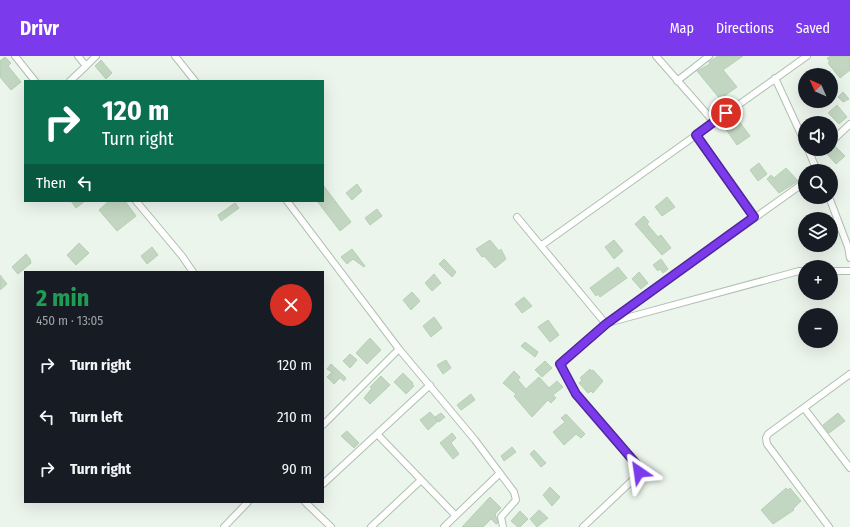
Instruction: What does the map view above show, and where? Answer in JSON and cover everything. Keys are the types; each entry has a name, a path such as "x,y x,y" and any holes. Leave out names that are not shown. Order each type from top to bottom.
{"street":[{"path":"16,56 34,80"},
{"path":"78,56 86,66"},
{"path":"71,80 96,56"},
{"path":"175,56 194,80"},
{"path":"656,56 714,122"},
{"path":"678,81 709,56"},
{"path":"542,245 807,56"},
{"path":"775,78 798,128"},
{"path":"838,135 850,124"},
{"path":"696,135 754,217"},
{"path":"583,527 638,476 639,472 638,466 576,394 560,364 606,324 798,187"},
{"path":"137,202 182,256 192,271"},
{"path":"288,202 399,349 476,440 499,474 514,492 516,500 501,517 503,527"},
{"path":"832,204 848,247 850,258"},
{"path":"517,217 542,245 606,324"},
{"path":"606,324 651,310 798,271"},
{"path":"838,271 850,271"},
{"path":"324,424 399,349"},
{"path":"829,527 766,444 766,438 768,434 849,376"},
{"path":"324,483 378,435 430,385"},
{"path":"804,408 850,468"},
{"path":"378,435 420,481 455,515"},
{"path":"444,527 499,474"},
{"path":"371,527 420,481"},
{"path":"224,527 247,503"},
{"path":"306,503 331,527"}],"building":[{"path":"718,56 743,56 723,70 737,87 720,99 697,71 710,64 709,62"},
{"path":"831,56 850,56 850,70 840,78 838,76 838,68 832,68 828,63 830,62 827,58"},
{"path":"5,57 11,63 8,66 21,82 11,90 0,77 0,61"},
{"path":"101,60 112,73 106,79 95,66"},
{"path":"843,92 849,99 843,102 838,97"},
{"path":"838,106 847,117 839,124 838,116 831,116 828,113 834,108 838,108"},
{"path":"738,120 750,136 737,145 725,128"},
{"path":"838,149 845,156 836,164 829,156 838,156"},
{"path":"759,163 767,174 758,181 750,170"},
{"path":"786,168 798,181 779,193 767,179 771,175 774,178"},
{"path":"357,184 362,191 352,200 346,193"},
{"path":"324,186 351,222 340,231 318,202 324,202"},
{"path":"667,197 675,207 662,216 655,207"},
{"path":"72,202 84,202 76,208"},
{"path":"108,202 126,202 136,216 117,231 99,210"},
{"path":"235,203 239,208 221,221 218,215"},
{"path":"377,209 382,216 370,225 365,218"},
{"path":"644,216 649,222 647,224 658,237 661,235 671,248 662,255 635,224"},
{"path":"490,240 499,251 501,249 506,259 495,268 484,256 482,257 476,249"},
{"path":"614,240 623,251 614,259 605,247"},
{"path":"79,243 89,253 76,265 67,255"},
{"path":"152,247 158,255 147,264 141,256"},
{"path":"352,249 365,266 364,267 353,259 347,264 341,257"},
{"path":"26,254 31,263 18,274 12,267"},
{"path":"444,259 456,272 452,277 439,264"},
{"path":"661,259 668,269 663,273 660,269 658,271 653,265"},
{"path":"618,267 627,278 600,297 598,294 596,296 590,288"},
{"path":"639,272 648,283 641,289 632,279"},
{"path":"434,274 441,283 432,291 425,283"},
{"path":"0,275 7,284 0,290"},
{"path":"412,292 420,301 411,310 403,300"},
{"path":"524,297 532,306 522,313 515,304"},
{"path":"434,317 442,328 431,337 423,326"},
{"path":"548,320 559,335 550,342 538,327"},
{"path":"370,338 381,350 367,364 356,353"},
{"path":"525,342 538,352 535,357 521,346"},
{"path":"350,354 357,360 350,368 343,361"},
{"path":"446,360 451,368 443,374 437,365"},
{"path":"545,361 552,368 542,377 535,370"},
{"path":"331,364 346,378 344,381 340,378 334,384 327,377 332,372 327,369"},
{"path":"590,369 591,371 593,370 603,381 593,393 591,391 588,393 579,383 582,380 580,378"},
{"path":"514,371 520,377 518,380 526,389 539,377 549,388 557,381 563,387 553,395 556,398 551,403 548,400 532,417 514,396 516,394 503,383"},
{"path":"403,373 414,386 406,394 394,382"},
{"path":"381,376 390,385 370,404 364,398 372,388 370,387"},
{"path":"471,394 475,400 461,410 457,405"},
{"path":"430,412 438,421 428,430 420,420"},
{"path":"441,413 445,417 439,422 435,417"},
{"path":"838,413 845,421 829,433 823,425"},
{"path":"566,414 585,434 581,438 576,434 564,445 553,432 565,422 561,418"},
{"path":"347,431 359,443 354,448 341,436"},
{"path":"452,433 456,438 451,443 459,454 453,459 440,443"},
{"path":"512,447 516,452 504,461 501,456"},
{"path":"534,450 546,463 541,467 530,454"},
{"path":"550,487 560,497 552,506 543,495"},
{"path":"786,488 788,490 790,488 801,501 793,509 794,510 773,524 761,510"},
{"path":"490,497 501,508 495,514 498,523 496,524 491,519 483,527 462,527"},
{"path":"539,510 548,518 537,527 530,519"},
{"path":"520,511 528,519 520,527 518,527 511,521"}],"route":[{"path":"639,472 638,466 576,394 560,364 606,324 754,217 696,135 726,113"}]}
